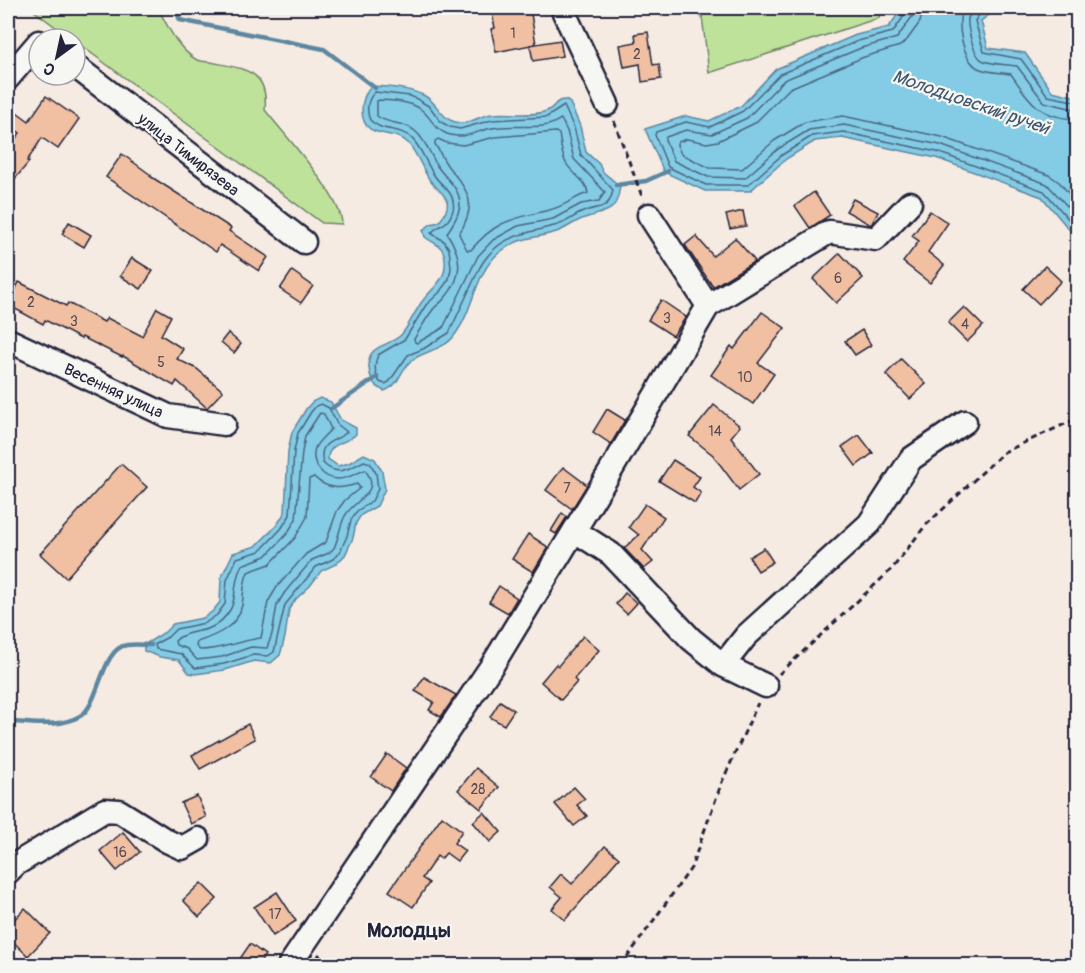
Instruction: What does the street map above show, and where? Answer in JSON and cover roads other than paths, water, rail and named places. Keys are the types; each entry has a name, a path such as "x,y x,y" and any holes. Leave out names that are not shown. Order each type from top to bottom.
{"street":[{"path":"562,8 607,104"},
{"path":"8,78 27,56"},
{"name":"улица Тимирязева","path":"87,75 304,242"},
{"path":"290,966 493,664 575,531 708,306 829,232 876,239 910,203"},
{"path":"649,215 708,306"},
{"name":"Весенняя улица","path":"8,340 168,416 224,424"},
{"path":"723,665 746,636 869,524 911,459 965,422"},
{"path":"575,531 611,554 691,639 723,665 766,686"},
{"path":"8,872 16,864 105,810 119,811 167,842 182,848 198,839"}],"water":[{"path":"902,8 998,8 981,21 988,48 1025,53 1052,91 1077,97 1077,239 1042,197 936,158 842,138 815,141 786,159 750,191 705,191 664,172 645,129 686,116 709,121 741,106 776,69 856,35 889,27"},
{"path":"371,86 399,88 419,93 430,99 449,119 461,123 492,114 541,113 560,101 566,100 570,103 580,126 586,152 599,164 603,172 620,186 617,201 611,209 581,219 551,234 515,243 500,252 485,270 461,326 450,341 411,361 393,386 384,391 372,380 370,357 377,348 401,335 421,303 438,284 444,273 444,253 425,237 423,230 439,222 446,212 447,201 429,179 408,143 395,136 373,131 364,121 362,107 364,97"},
{"path":"320,398 331,402 341,420 356,428 356,434 331,449 328,459 338,466 349,463 364,454 375,459 382,471 385,489 377,506 361,515 356,523 353,538 345,555 336,564 321,571 289,609 280,655 271,663 254,661 225,670 195,674 189,673 179,660 160,657 144,651 144,645 173,624 203,618 213,611 220,602 221,578 233,553 256,546 277,525 285,512 288,451 292,432 306,409"}],"waterway":[{"path":"175,8 180,20 324,49 375,88"},
{"name":"Молодцовский ручей","path":"616,185 646,181 668,171"},
{"name":"Молодцовский ручей","path":"332,408 377,377"},
{"name":"Молодцовский ручей","path":"8,722 53,724 80,716 87,710 106,666 118,648 127,645 151,645"}],"district":[{"name":"Молодцы","path":"409,930"}]}
